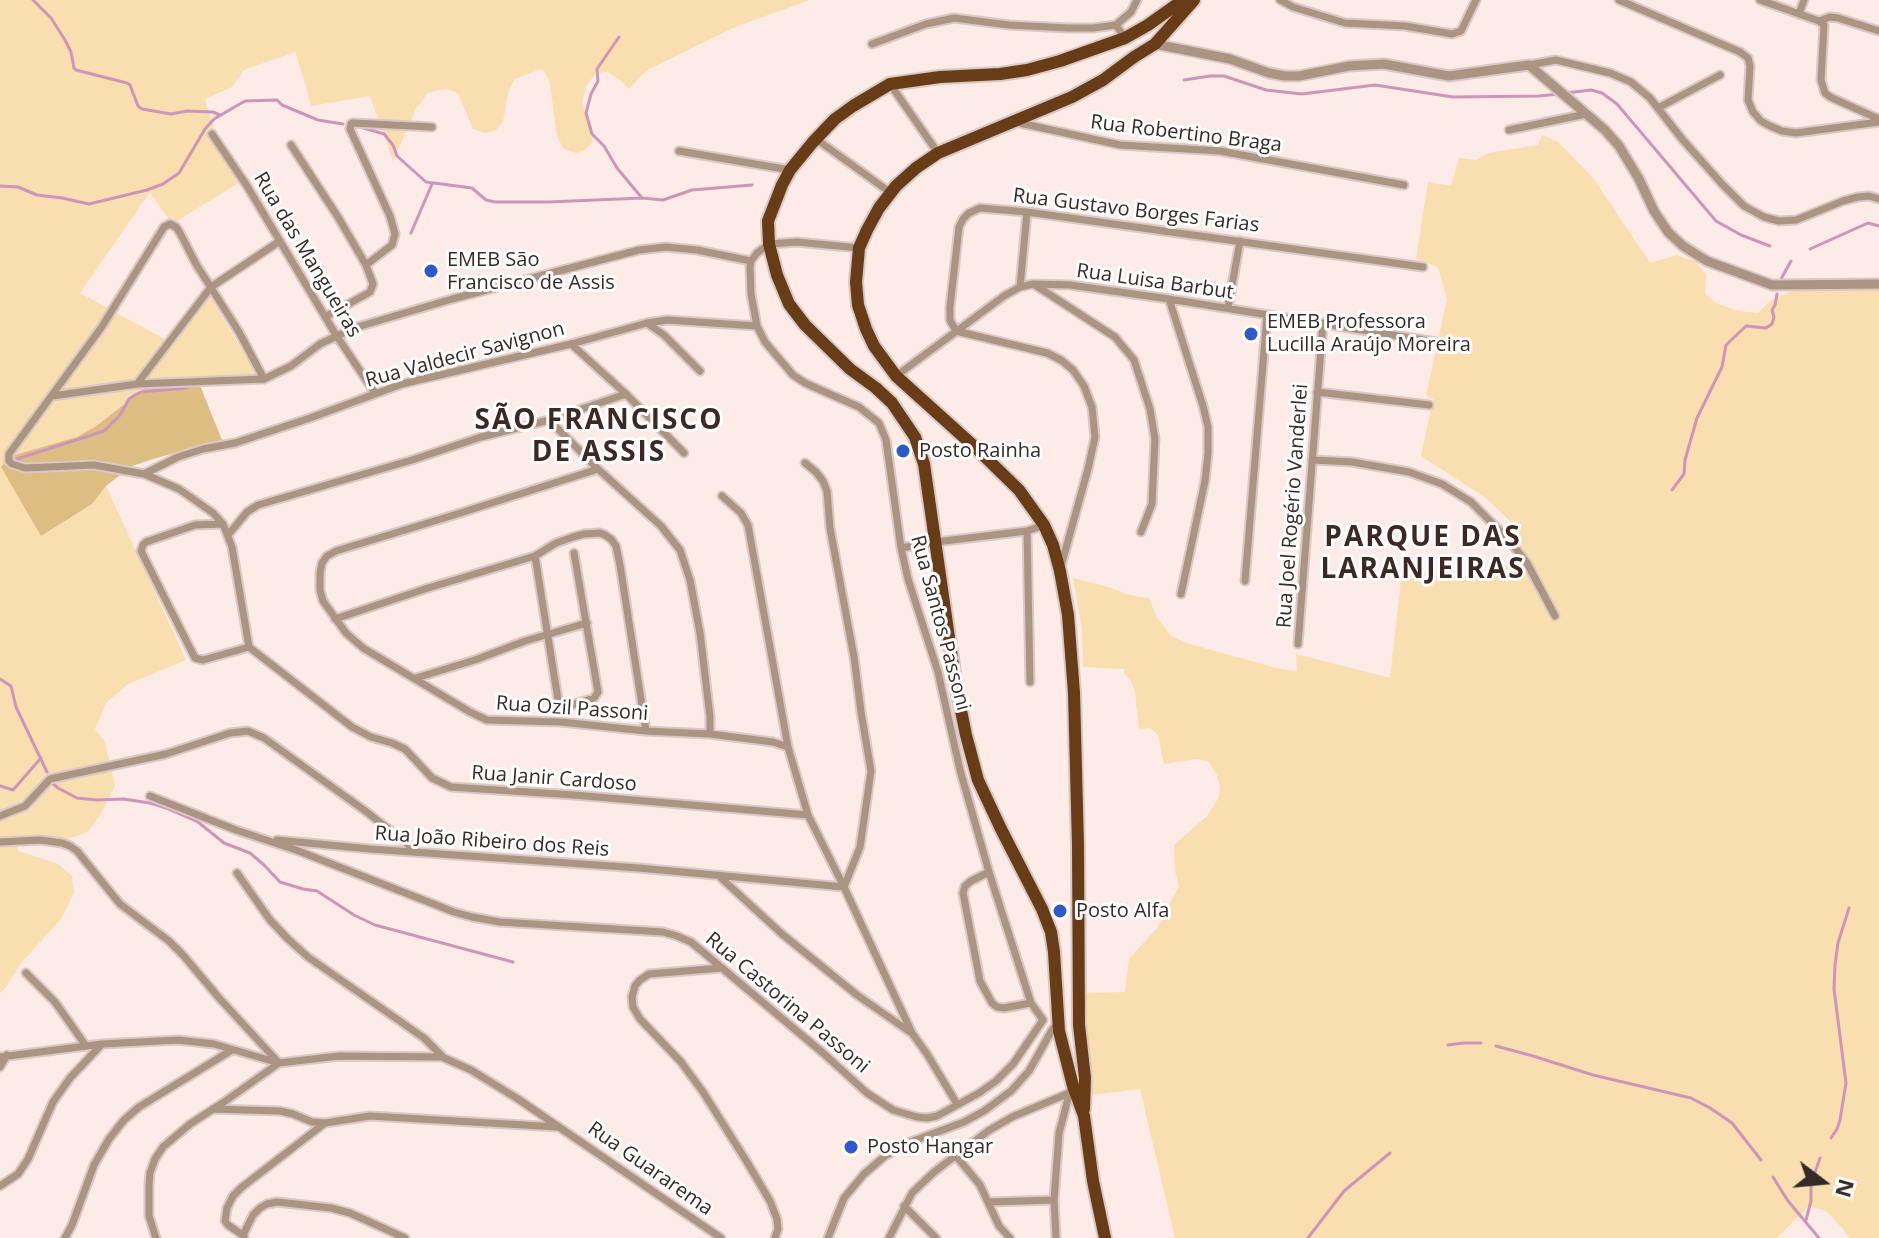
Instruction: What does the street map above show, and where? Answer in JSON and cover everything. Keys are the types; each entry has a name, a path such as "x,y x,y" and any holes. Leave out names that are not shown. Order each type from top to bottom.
{"highway":[{"path":"1084,1116 1071,1090 1062,1048 1051,932 978,780 966,735 948,636 924,464 915,437 892,403 850,369 805,325 789,304 769,244 768,221 790,170 816,139 835,119 890,84 940,77 1000,74 1060,61 1125,38 1185,1"},
{"path":"1105,1238 1084,1116 1085,1078 1079,1025 1074,693 1068,615 1060,571 1044,525 1019,490 896,376 874,346 858,305 856,282 859,248 867,230 891,193 916,168 938,153 1072,97 1103,80 1155,44 1185,1"},
{"path":"1134,57 1185,1"},
{"path":"1062,1048 1075,1053 1082,1050"}],"street":[{"path":"872,44 926,24 954,18 1068,28 1116,25 1131,12 1137,0"},
{"path":"1280,0 1345,23 1405,26 1452,34 1461,31 1476,0"},
{"path":"1619,0 1748,58 1748,100 1753,112 1770,126 1796,133 1879,120"},
{"path":"1760,0 1824,25 1822,88 1830,97 1879,120"},
{"path":"1799,14 1804,0"},
{"path":"1819,21 1838,18 1879,31"},
{"path":"1116,25 1125,38"},
{"path":"1155,44 1230,59 1285,76 1384,64 1449,76 1556,60 1610,73 1642,90 1722,184 1744,206 1764,217 1779,221 1796,220 1858,197 1879,199"},
{"path":"1529,65 1619,146 1654,211 1668,232 1683,246 1707,261 1772,285 1879,284"},
{"path":"1658,108 1720,75"},
{"path":"890,84 938,153"},
{"path":"1509,130 1586,114"},
{"name":"Rua Robertino Braga","path":"1013,121 1120,145 1220,151 1404,185"},
{"path":"366,265 392,245 394,229 350,129 351,124 432,127"},
{"name":"Rua das Mangueiras","path":"212,134 375,393"},
{"path":"816,139 891,193"},
{"path":"291,145 338,217 366,265 373,284 370,292 325,317"},
{"path":"679,151 790,170"},
{"name":"Rua Gustavo Borges Farias","path":"956,331 950,320 950,307 959,227 969,213 980,208 1423,267"},
{"path":"1020,287 1027,212"},
{"path":"223,524 195,525 146,542 141,551 195,658 203,660 249,647 228,535 223,524 213,513 179,489 144,474 94,465 25,468 9,461 9,454 101,328 164,227 170,224 180,233 264,379"},
{"path":"137,384 211,287 280,241"},
{"path":"1228,308 1240,241"},
{"path":"52,396 137,384 264,379 291,366 336,335 377,320 639,250 666,247 697,250 751,261 769,244 797,242 859,248"},
{"name":"Rua Santos Passoni","path":"751,261 751,294 757,326 765,342 793,375 859,407 879,423 886,440 908,579 938,672 960,770 989,872 1031,1003 1043,1020"},
{"path":"1033,284 1115,337 1134,360 1150,409 1155,439 1152,504 1141,532"},
{"name":"Rua Luisa Barbut","path":"896,376 1020,287 1033,284 1070,285 1169,299 1436,342"},
{"path":"1169,299 1208,427 1205,481 1181,594"},
{"path":"1245,581 1267,315"},
{"name":"Rua Valdecir Savignon","path":"144,474 178,457 235,443 375,393 647,323 667,320 757,326"},
{"path":"647,323 664,335 700,371"},
{"name":"Rua Joel Rogério Vanderlei","path":"1298,644 1323,323"},
{"path":"956,331 1047,353 1073,370 1084,386 1092,407 1095,437 1060,571"},
{"path":"571,344 684,453"},
{"path":"1317,392 1429,405"},
{"path":"228,535 247,512 258,505 481,437 549,420 626,394"},
{"path":"549,420 661,526 680,550 690,580 700,633 710,734"},
{"path":"1312,460 1352,462 1409,472 1442,484 1471,502 1527,563 1555,616"},
{"path":"805,463 816,472 827,491 830,528 871,771 860,847 844,887"},
{"path":"598,469 336,551 322,563 320,590 335,619 535,556 556,543 584,534 600,533 616,546 646,731"},
{"path":"722,496 741,513 748,525 788,747 808,815 912,1033 957,1104"},
{"path":"901,548 1027,531 1044,525"},
{"path":"1027,531 1030,682"},
{"path":"559,709 594,698 598,692 574,553"},
{"path":"535,556 561,722"},
{"name":"Rua Ozil Passoni","path":"335,619 363,648 487,720 561,722 710,734 773,742 788,747"},
{"path":"416,678 587,623"},
{"name":"Rua Janir Cardoso","path":"249,647 352,727 405,749 441,784 461,789 574,795 808,815"},
{"path":"0,816 25,806 50,779 166,754 230,733 248,731 264,738 419,853"},
{"name":"Rua Castorina Passoni","path":"150,796 472,917 500,922 663,932 691,942 867,1093 893,1110 917,1117 937,1116 996,1081 1013,1064 1043,1020"},
{"name":"Rua João Ribeiro dos Reis","path":"263,838 844,887"},
{"path":"0,842 40,840 62,843 77,851 120,904 169,941 279,1063"},
{"path":"989,872 971,881 963,893 980,981 997,1007 1031,1003"},
{"path":"237,873 270,920 308,957 424,1038 442,1057"},
{"path":"720,877 782,934 857,995 912,1033"},
{"path":"722,968 649,974 635,986 633,1007 640,1019 688,1072 747,1162 777,1219 775,1238"},
{"path":"26,973 55,1002 86,1046"},
{"path":"828,1238 844,1198 864,1174 885,1156 908,1143 964,1122 1011,1091 1029,1071 1057,1019 1043,1020"},
{"path":"0,1067 3,1056 102,1044 178,1040 214,1044 279,1063 339,1056 442,1057"},
{"path":"0,1186 18,1174 28,1159 53,1102 70,1078 102,1044"},
{"path":"65,1238 94,1165 124,1120 139,1107 233,1050"},
{"name":"Rua Guararema","path":"442,1057 471,1070 560,1127 721,1238"},
{"path":"156,1238 149,1216 149,1185 155,1159 163,1147 181,1131 279,1063"},
{"path":"889,1238 912,1193 934,1172 988,1131 1071,1090"},
{"path":"1056,1238 1054,1200 1059,1133 1071,1090"},
{"path":"212,1109 280,1111 309,1122 325,1123 370,1116 560,1127"},
{"path":"325,1123 242,1187 233,1196 225,1221 245,1237 253,1215 267,1204 277,1202 350,1213 405,1238"},
{"path":"956,1156 980,1185 999,1226 1010,1238"},
{"path":"989,1202 1054,1200"},
{"path":"904,1206 936,1238"}],"shaded area":[{"path":"0,0 809,0 733,28 647,70 629,89 608,72 596,73 587,85 582,102 593,142 584,151 576,153 564,149 557,137 550,84 541,69 515,79 508,92 503,122 495,131 485,133 473,129 458,93 446,89 427,94 416,109 393,161 370,96 311,106 295,52 244,70 232,87 205,99 212,124 245,179 172,224 150,192 80,293 170,342 207,292 258,376 145,388 77,437 11,456 41,536 92,504 106,486 186,660 128,684 106,703 95,729 105,742 115,786 88,832 71,838 17,844 18,851 58,864 72,876 74,893 61,919 21,963 0,993"},
{"path":"1542,135 1558,142 1593,178 1650,263 1677,255 1696,262 1706,274 1705,294 1716,303 1739,311 1758,313 1770,301 1813,286 1879,288 1879,1238 1849,1238 1826,1211 1809,1206 1777,1238 1175,1238 1140,1089 1091,1095 1085,993 1125,992 1129,959 1157,928 1179,886 1174,845 1207,816 1219,797 1220,788 1217,775 1208,761 1197,759 1164,764 1158,735 1150,728 1139,729 1135,691 1124,669 1083,667 1082,628 1073,578 1149,598 1156,616 1171,636 1186,643 1280,669 1297,671 1296,654 1390,678 1402,571 1492,578 1514,559 1520,539 1516,527 1486,498 1421,456 1433,399 1426,396 1447,299 1438,267 1416,259 1428,182 1451,186 1459,158 1476,160 1489,153 1538,145"},
{"path":"199,383 222,440 132,466 106,486 92,504 41,536 1,467 11,456 77,437 145,388"}],"waterway":[{"path":"33,0 51,18 65,40 76,70 127,83 142,109 171,114 187,111 220,115"},
{"path":"619,37 597,69 598,81 586,113 592,134 642,198"},
{"path":"1184,80 1224,76 1266,90 1302,94 1375,85 1453,97 1559,94"},
{"path":"1566,93 1591,90 1602,93 1617,104 1716,221 1770,246"},
{"path":"0,186 18,187 37,195 89,204 147,190 179,173 214,119 245,101 277,100 318,120 343,124"},
{"path":"360,127 384,134 397,156 426,182 472,188 486,200 495,202 663,200 692,190 752,185"},
{"path":"411,233 432,184"},
{"path":"1810,249 1868,223 1879,226"},
{"path":"1781,279 1791,261"},
{"path":"1672,490 1684,474 1697,418 1722,367 1726,345 1746,326 1766,328 1772,324 1777,294"},
{"path":"17,459 104,431 120,415 129,399 141,392 187,388"},
{"path":"0,679 11,686 16,707 47,772"},
{"path":"0,786 13,790 41,758"},
{"path":"51,782 77,798 123,799 166,808 198,822 224,843 250,853 280,882 317,891 375,925 513,962"},
{"path":"1831,1138 1840,1120 1846,1083 1834,989 1838,943 1849,908"},
{"path":"1448,1045 1481,1043"},
{"path":"1496,1046 1593,1075 1691,1098 1732,1123 1761,1160"},
{"path":"1308,1238 1344,1191 1390,1153"},
{"path":"1806,1220 1811,1184 1820,1158"},
{"path":"1773,1177 1788,1201 1819,1238"}],"place":[{"name":"EMEB São Francisco de Assis","path":"431,271"},
{"name":"EMEB Professora Lucilla Araújo Moreira","path":"1251,334"},
{"name":"Posto Rainha","path":"903,451"},
{"name":"Posto Alfa","path":"1060,911"},
{"name":"Posto Hangar","path":"851,1147"}],"district":[{"name":"SÃO FRANCISCO DE ASSIS","path":"599,437"},
{"name":"PARQUE DAS LARANJEIRAS","path":"1423,554"}]}
